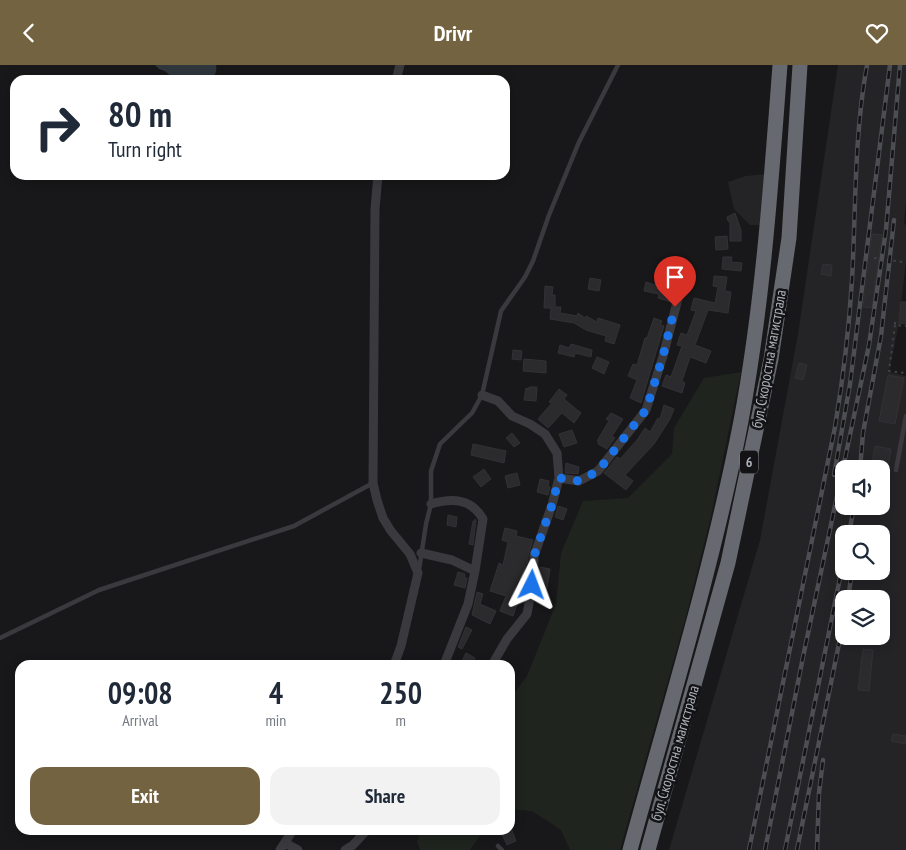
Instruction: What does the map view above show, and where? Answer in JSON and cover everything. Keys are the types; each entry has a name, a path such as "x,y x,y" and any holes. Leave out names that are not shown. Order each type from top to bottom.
{"highway":[{"name":"бул. Скоростна магистрала","path":"630,850 715,544 741,423 767,241 780,65"},
{"name":"бул. Скоростна магистрала","path":"648,850 728,563 771,359 789,238 800,65"}],"street":[{"path":"378,180 375,209 373,483 383,518 410,554 418,573 401,646 396,660"},
{"path":"559,478 579,481 598,471 646,410 663,356 680,291"},
{"path":"482,395 498,401 512,416 545,434 557,453 559,478 552,505 534,556 534,575 527,614 507,639 495,660"},
{"path":"431,504 447,500 459,501 470,505 483,519 476,571 468,604 446,660"},
{"path":"421,553 452,560 476,571"},
{"path":"290,835 282,846 298,850"},
{"path":"345,850 362,835"}],"lane":[{"path":"418,573 431,504 431,471 440,444 472,413 482,395 501,311 525,277 533,261 549,215 579,142 618,65"},
{"path":"896,470 906,416"},
{"path":"0,638 99,590 294,526 373,483"},
{"path":"498,846 502,850"}],"path":[{"path":"874,258 902,262"},
{"path":"906,326 895,323 889,371 906,373"}],"shaded area":[{"path":"155,65 216,65 214,75 169,75"},
{"path":"838,65 906,65 906,199 904,224 906,225 906,260 899,323 889,372 906,376 906,850 669,850 760,540 798,334"},
{"path":"766,174 761,225 750,225 734,209 728,182 746,176"},
{"path":"741,372 711,516 685,620 620,850 570,850 561,830 532,811 515,809 515,692 527,676 556,604 561,553 583,501 628,498 672,454 674,428 704,378"},
{"path":"419,835 480,835 470,850 420,850 417,842"}],"building":[{"path":"735,213 741,230 741,241 730,241 730,222 727,217"},
{"path":"872,234 882,235 872,308 863,307"},
{"path":"727,236 728,249 716,250 715,237"},
{"path":"723,257 732,257 731,262 742,263 741,271 722,269"},
{"path":"823,264 832,265 831,276 821,274"},
{"path":"714,276 727,277 725,291 731,292 728,313 708,310 695,345 711,351 706,363 690,357 682,381 685,383 682,393 662,386 666,375 671,377 682,346 677,345 681,333 687,335 696,311 691,310 694,298 715,303 718,287 713,286"},
{"path":"590,278 601,280 599,291 588,289"},
{"path":"646,282 674,291 671,302 658,298 659,294 644,291"},
{"path":"545,286 553,287 552,295 555,295 555,307 561,307 560,313 577,316 578,313 585,318 586,316 597,322 598,318 620,325 614,344 605,341 606,336 586,330 574,323 550,319 551,308 544,308"},
{"path":"901,302 906,302 906,324 899,323"},
{"path":"654,318 662,321 660,325 664,326 641,403 630,398 637,380 628,376 633,364 637,365 645,338 647,338"},
{"path":"571,344 592,350 591,357 575,353 574,357 558,353 560,345 569,348"},
{"path":"513,350 522,351 521,360 512,359"},
{"path":"597,357 609,362 604,374 592,368"},
{"path":"524,359 546,361 546,373 523,371"},
{"path":"799,363 807,365 803,380 795,378"},
{"path":"888,375 904,378 895,424 879,421"},
{"path":"529,387 537,387 536,401 524,400 526,388 529,389"},
{"path":"559,389 567,395 564,399 581,413 574,423 562,413 548,428 538,419 552,403 549,402"},
{"path":"664,405 674,409 670,419 654,444 625,475 633,481 626,490 604,473 617,457 620,459 645,428 650,432 658,418 660,419"},
{"path":"611,413 623,419 612,436 615,438 607,449 598,444 599,442 597,441 609,421 606,419"},
{"path":"572,430 577,443 564,447 559,434"},
{"path":"512,433 520,443 514,447 506,438"},
{"path":"473,444 506,451 504,463 471,455"},
{"path":"875,446 891,449 889,460 873,460"},
{"path":"566,463 579,467 578,474 565,473"},
{"path":"484,469 491,479 481,487 473,477"},
{"path":"517,473 520,485 508,488 505,476"},
{"path":"540,479 549,481 548,495 537,492"},
{"path":"558,506 567,509 563,520 555,517"},
{"path":"448,515 457,517 456,527 447,525"},
{"path":"475,519 476,521 473,545 469,544"},
{"path":"505,528 517,531 516,536 533,540 528,556 528,574 524,593 521,593 513,616 500,611 506,596 490,591 499,563 503,565 508,542 502,540"},
{"path":"540,567 550,569 546,594 540,593 539,596 537,595"},
{"path":"458,572 465,574 464,578 467,578 465,588 454,585"},
{"path":"477,592 483,594 480,604 496,611 490,624 472,615"},
{"path":"466,627 472,630 462,649 458,647"},
{"path":"863,649 873,650 869,691 858,690"},
{"path":"466,653 475,658 474,660 462,660"},
{"path":"893,734 906,736 906,744 891,741"},
{"path":"502,835 514,835 516,841 507,845"}],"railway":[{"path":"749,850 838,409 849,317 858,145 867,65"},
{"path":"834,475 850,384 890,65"},
{"path":"765,850 803,657 869,345 886,230 900,65"},
{"path":"861,460 863,433 881,336 894,220"},
{"path":"851,525 852,515"},
{"path":"785,850 840,580"},
{"path":"849,590 851,580"},
{"path":"797,850 839,645"},
{"path":"817,850 819,793 823,760"}],"route":[{"path":"532,585 534,556 552,505 559,478 579,481 598,471 646,410 663,356 675,307"}]}
